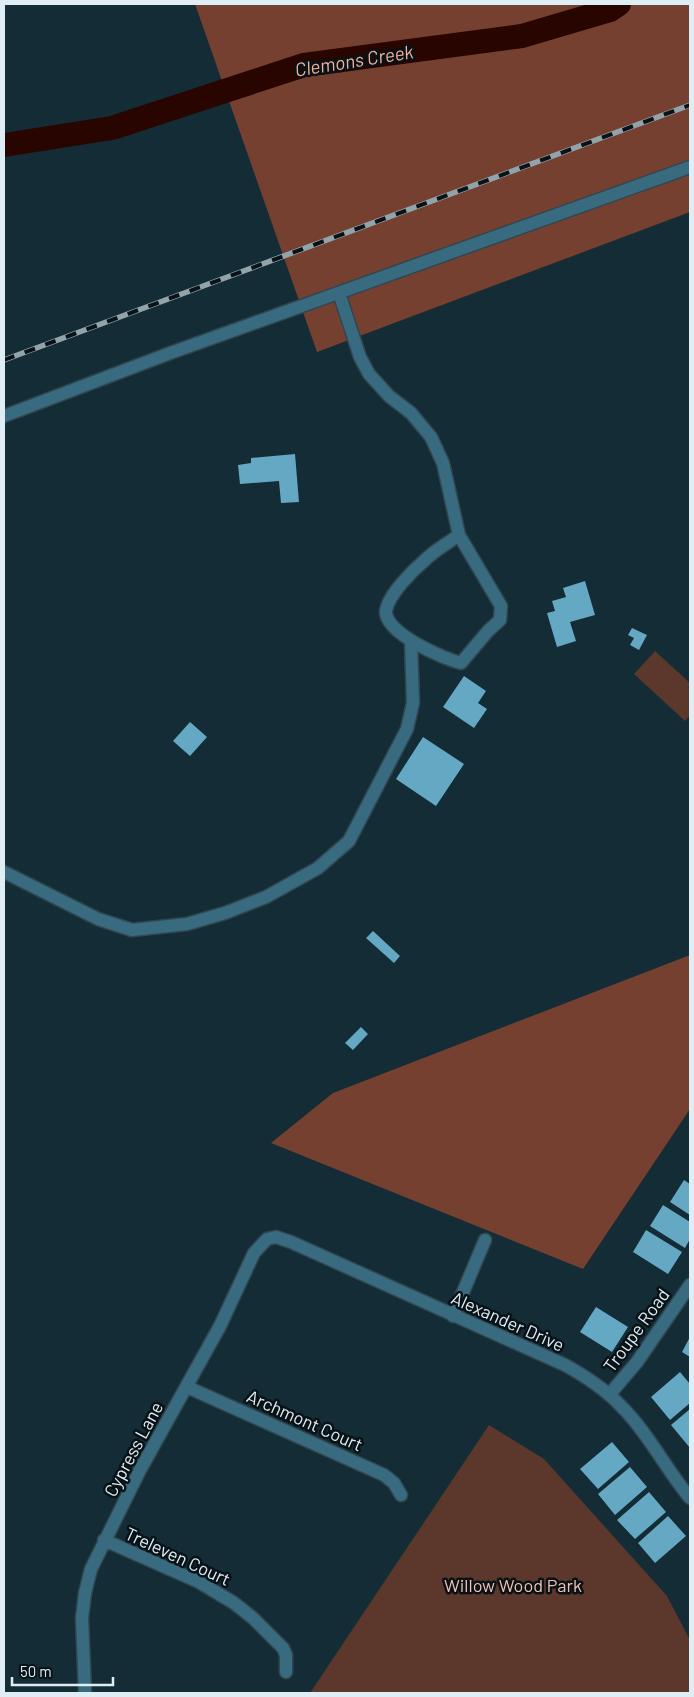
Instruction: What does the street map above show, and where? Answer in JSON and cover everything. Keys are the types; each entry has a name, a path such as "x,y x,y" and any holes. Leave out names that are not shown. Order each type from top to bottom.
{"street":[{"path":"4,416 173,352 690,167"},
{"path":"339,293 360,357 370,374 389,396 411,413 431,436 443,463 459,535 501,606 500,620 461,663 445,659 410,641 389,622 386,612 394,593 425,559 459,535"},
{"path":"4,872 98,919 132,930 187,924 225,912 266,896 318,868 349,841 407,729 413,702 410,641"},
{"name":"Alexander Drive","path":"267,1239 276,1237 291,1242 565,1365 594,1383 621,1406 640,1428 690,1498"},
{"name":"Cypress Lane","path":"85,1693 82,1618 85,1593 91,1569 140,1470 220,1326 254,1253 267,1239"},
{"path":"453,1316 485,1240"},
{"name":"Troupe Road","path":"609,1395 637,1362 690,1285"},
{"name":"Archmont Court","path":"187,1387 384,1475 394,1483 401,1496"},
{"name":"Treleven Court","path":"104,1540 199,1582 234,1602 283,1648 287,1662 286,1672"}],"green space":[{"path":"655,651 690,683 690,715 685,721 634,674"},
{"name":"Willow Wood Park","path":"489,1425 544,1459 667,1596 690,1640 690,1693 310,1693"}],"shaded area":[{"path":"195,4 690,4 690,212 317,352"},
{"path":"690,955 690,1109 583,1269 271,1143 333,1093"}],"building":[{"path":"295,454 299,502 281,503 279,481 240,484 238,465 251,463 251,458"},
{"path":"585,581 595,615 570,622 576,641 557,647 547,613 555,611 552,601 566,597 563,588"},
{"path":"632,628 647,635 639,650 630,645 634,638 628,635"},
{"path":"464,676 486,691 478,703 487,709 474,728 443,707"},
{"path":"190,722 207,737 190,756 173,741"},
{"path":"423,737 464,764 436,806 396,779"},
{"path":"373,931 400,956 394,963 366,938"},
{"path":"361,1027 368,1034 353,1050 345,1043"},
{"path":"684,1180 690,1184 690,1215 670,1202"},
{"path":"663,1205 690,1222 690,1239 685,1248 650,1226"},
{"path":"646,1230 682,1252 668,1274 633,1252"},
{"path":"596,1307 628,1327 612,1352 580,1332"},
{"path":"690,1337 690,1357 682,1352"},
{"path":"680,1372 690,1384 690,1403 670,1420 651,1397"},
{"path":"690,1409 690,1448 671,1425"},
{"path":"612,1442 629,1462 598,1489 580,1469"},
{"path":"630,1467 647,1487 615,1515 598,1494"},
{"path":"649,1492 666,1512 635,1539 617,1520"},
{"path":"668,1516 686,1536 655,1563 638,1543"}],"waterway":[{"name":"Clemons Creek","path":"4,145 112,128 304,65 522,36 610,10 619,4"}],"railway":[{"path":"4,360 690,105"}]}
